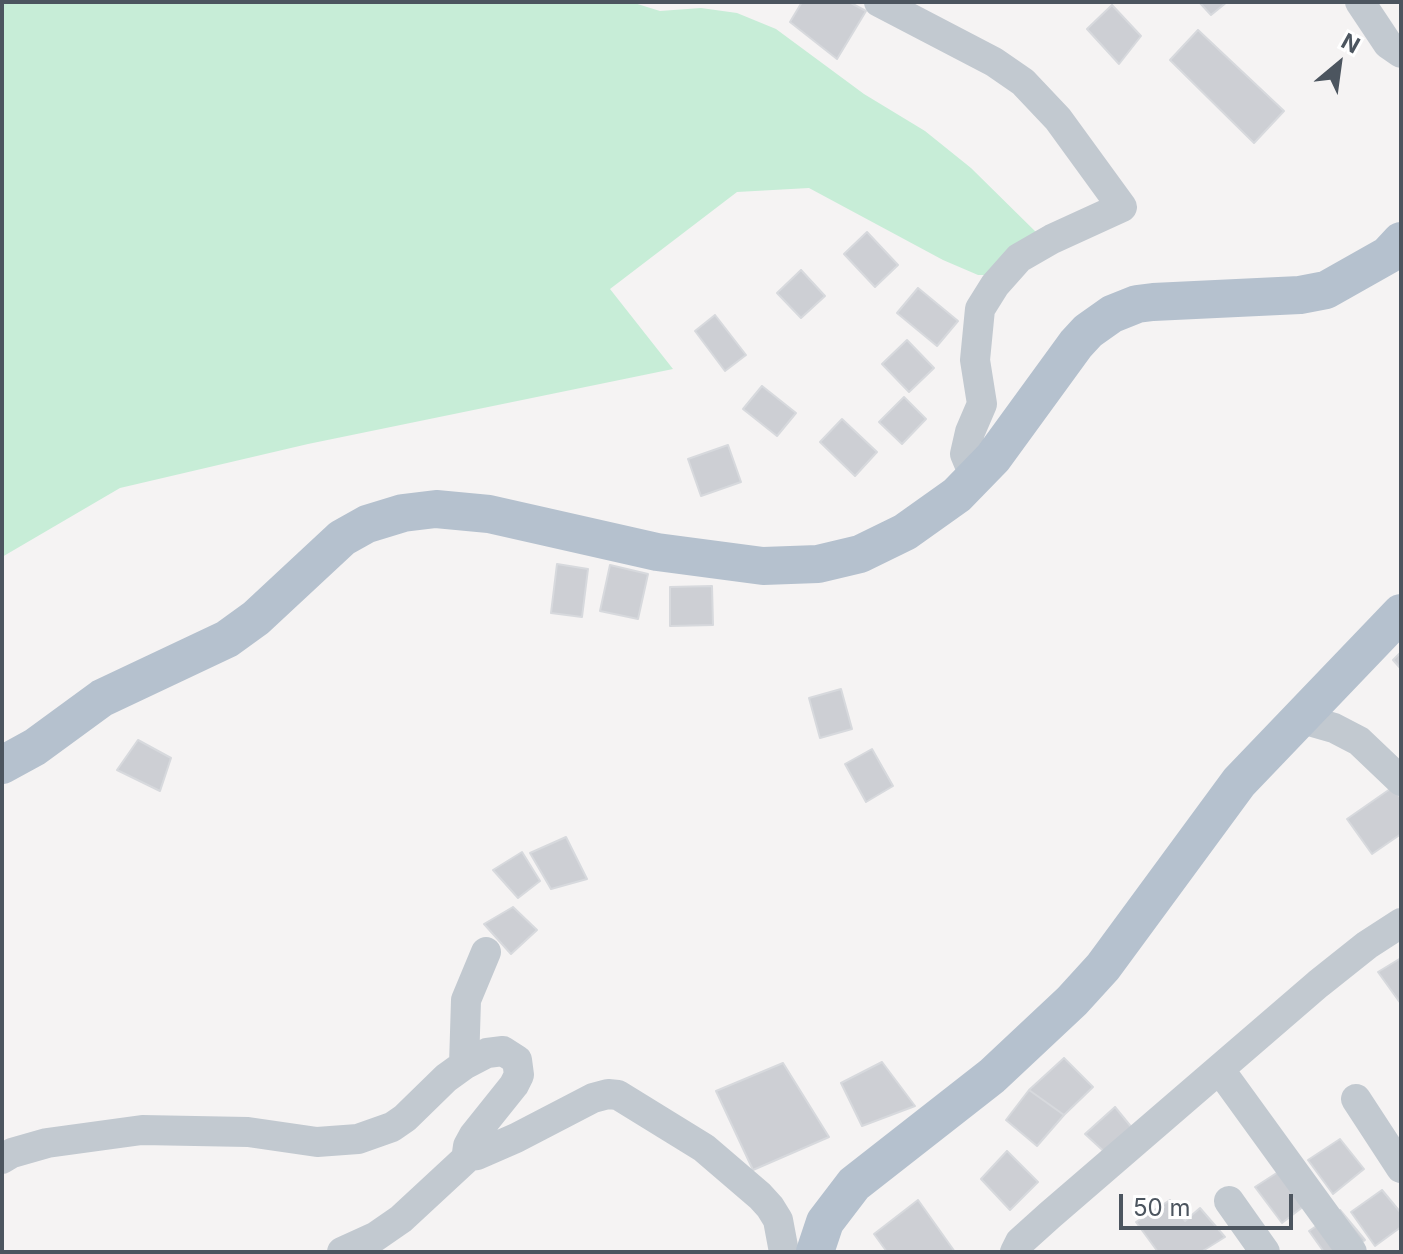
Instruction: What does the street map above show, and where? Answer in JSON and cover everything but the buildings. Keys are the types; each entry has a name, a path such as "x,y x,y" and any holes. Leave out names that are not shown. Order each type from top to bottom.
{"main road":[{"path":"2,765 35,747 102,698 227,639 256,618 342,538 384,518 436,509 489,514 690,558 763,566 802,566 860,554 886,543 940,509 975,478 1000,449 1076,344 1112,314 1137,304 1153,302 1285,296 1326,290 1388,255 1401,241"},
{"path":"815,1252 820,1232 830,1213 854,1184 992,1076 1072,1001 1103,967 1231,792 1401,613"}],"street":[{"path":"879,2 994,62 1023,82 1058,119 1122,207 1019,258 995,285 980,309 975,360 982,404 965,454 975,478"},
{"path":"1360,2 1388,44 1401,53"},
{"path":"1299,718 1334,728 1359,741 1401,781"},
{"path":"1015,1252 1020,1242 1318,984 1367,945 1401,923"},
{"path":"464,1065 466,1000 486,952"},
{"path":"2,1159 47,1143 142,1130 248,1132 317,1142 358,1139 392,1127 405,1118 464,1065 487,1053 503,1051 514,1056 520,1067 514,1085 474,1135 468,1146 469,1156"},
{"path":"1220,1070 1352,1252"},
{"path":"342,1252 375,1237 401,1219 469,1156 550,1122 593,1098 608,1094 618,1095 704,1148 760,1196 778,1220 784,1252"},
{"path":"1356,1099 1401,1168"},
{"path":"1229,1201 1265,1252"}],"green space":[{"path":"2,2 631,2 660,11 701,8 737,13 776,29 864,94 925,131 971,168 1040,236 987,275 978,275 943,260 809,188 737,192 610,289 673,369 308,444 120,488 2,557"}]}
